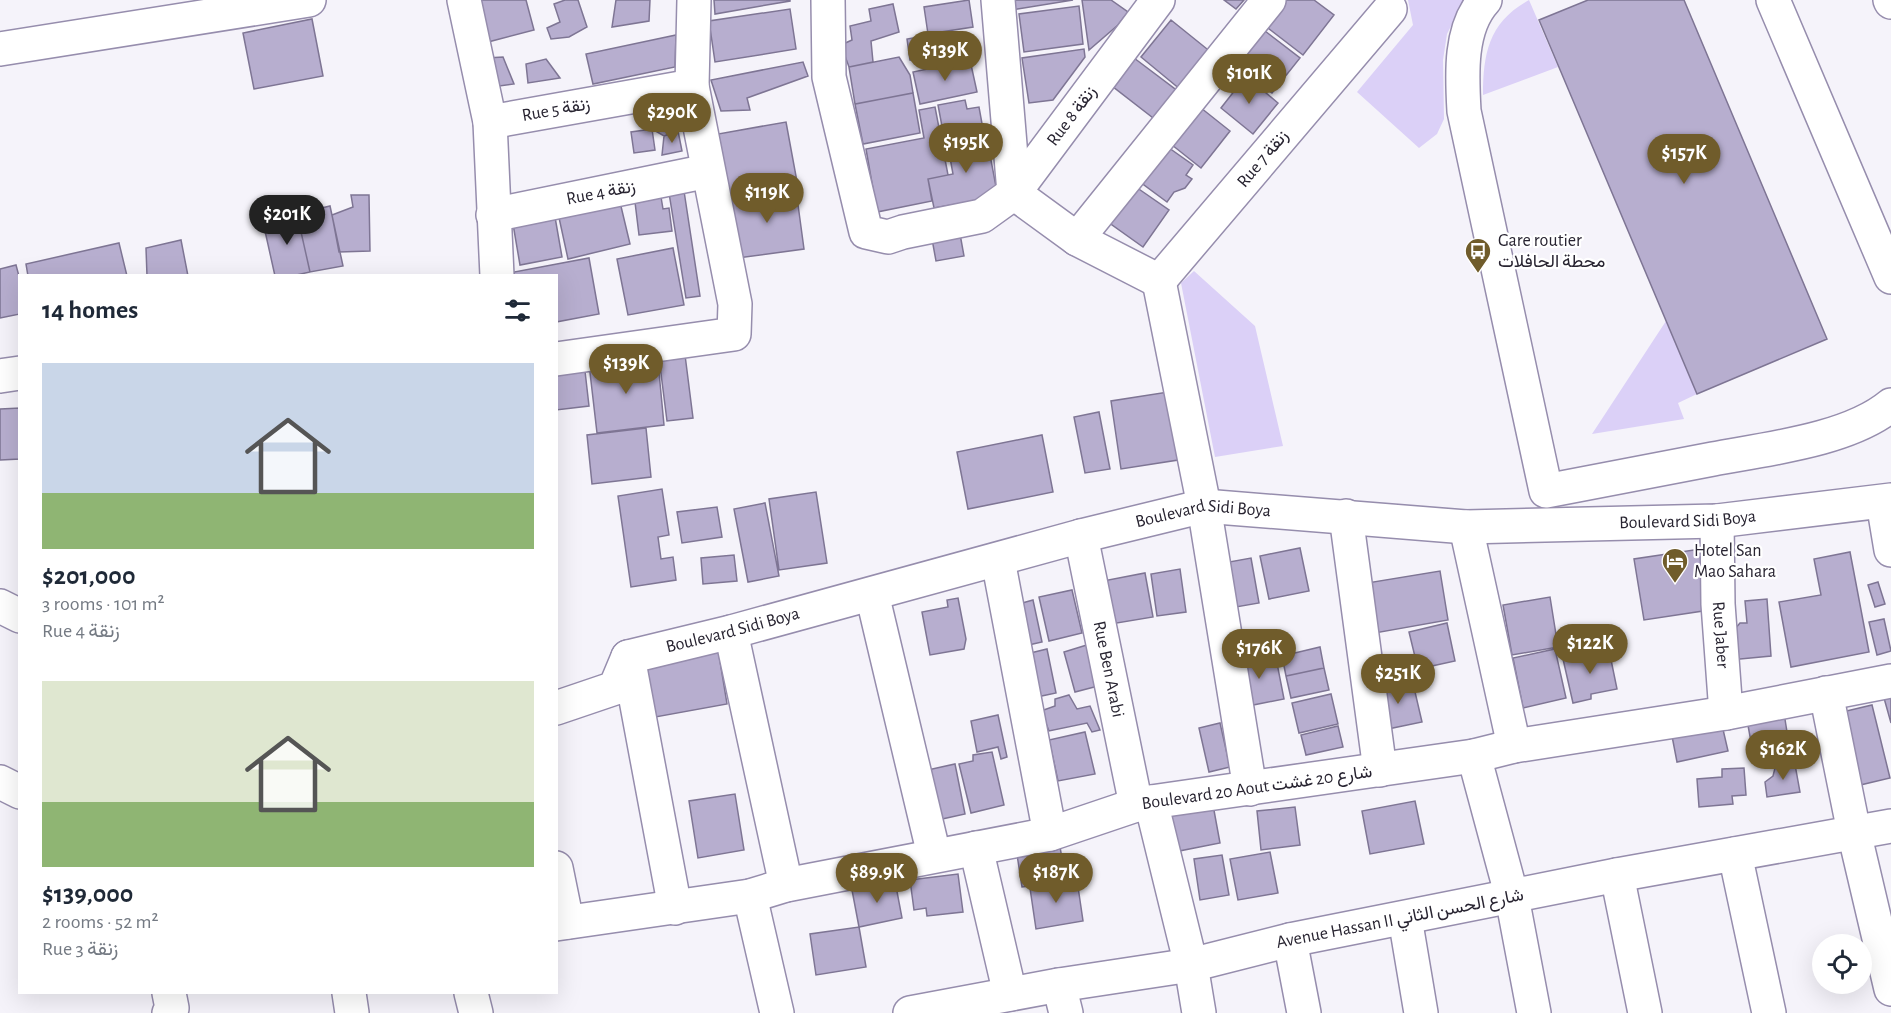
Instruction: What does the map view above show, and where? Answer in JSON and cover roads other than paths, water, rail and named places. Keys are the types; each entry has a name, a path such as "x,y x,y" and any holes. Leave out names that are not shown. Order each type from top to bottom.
{"street":[{"path":"0,49 309,0"},
{"path":"464,0 490,122 497,274"},
{"path":"558,359 734,334 735,304 692,86 694,0"},
{"name":"Rue 8 زنقة","path":"828,0 829,77 866,232 888,237 982,216 1014,193 1158,0"},
{"path":"998,0 1014,193 1077,239 1159,281 1204,506 1250,789"},
{"path":"1077,239 1269,0"},
{"path":"1485,0 1468,32 1462,68 1464,111 1546,491 1550,526"},
{"path":"1773,0 1891,277"},
{"name":"Rue 7 زنقة","path":"1159,281 1390,9"},
{"name":"Rue 5 زنقة","path":"490,122 692,86"},
{"name":"Rue 4 زنقة","path":"494,215 708,171"},
{"path":"0,376 18,373"},
{"path":"1546,491 1800,442 1844,429 1880,414 1891,405"},
{"path":"1887,501 1891,550"},
{"name":"Boulevard Sidi Boya","path":"628,657 731,632 1081,536 1204,506 1466,527 1718,521 1887,501"},
{"path":"1346,516 1380,770"},
{"name":"Rue Jaber","path":"1718,521 1718,604 1726,713"},
{"path":"1466,527 1514,746"},
{"name":"Rue Ben Arabi","path":"1081,536 1144,803 1191,965 1199,1013"},
{"path":"998,560 1050,834"},
{"path":"872,594 934,855"},
{"path":"0,606 18,615"},
{"path":"731,632 786,885"},
{"path":"558,707 615,688 628,657"},
{"path":"628,657 675,908"},
{"name":"Boulevard 20 Aout شارع 20 غشت","path":"562,923 750,896 786,885 1050,834 1144,803 1474,756 1514,746 1726,713 1891,681"},
{"path":"1826,693 1854,832 1891,989"},
{"path":"1474,756 1512,897 1534,1013"},
{"path":"0,782 18,791"},
{"name":"Avenue Hassan II شارع الحسن الثاني","path":"929,1011 1010,994 1062,999 1290,940 1617,875 1891,826"},
{"path":"976,848 1010,994"},
{"path":"1735,854 1769,1013"},
{"path":"1617,875 1645,1013"},
{"path":"558,886 562,923"},
{"path":"750,896 777,1013"},
{"path":"1405,918 1421,1013"},
{"path":"1290,940 1304,1013"},
{"path":"349,994 352,1013"},
{"path":"471,994 476,1013"}],"place":[{"name":"Gare routier محطة الحافلات","path":"1478,274"},
{"name":"Hotel San Mao Sahara","path":"1675,584"}]}
